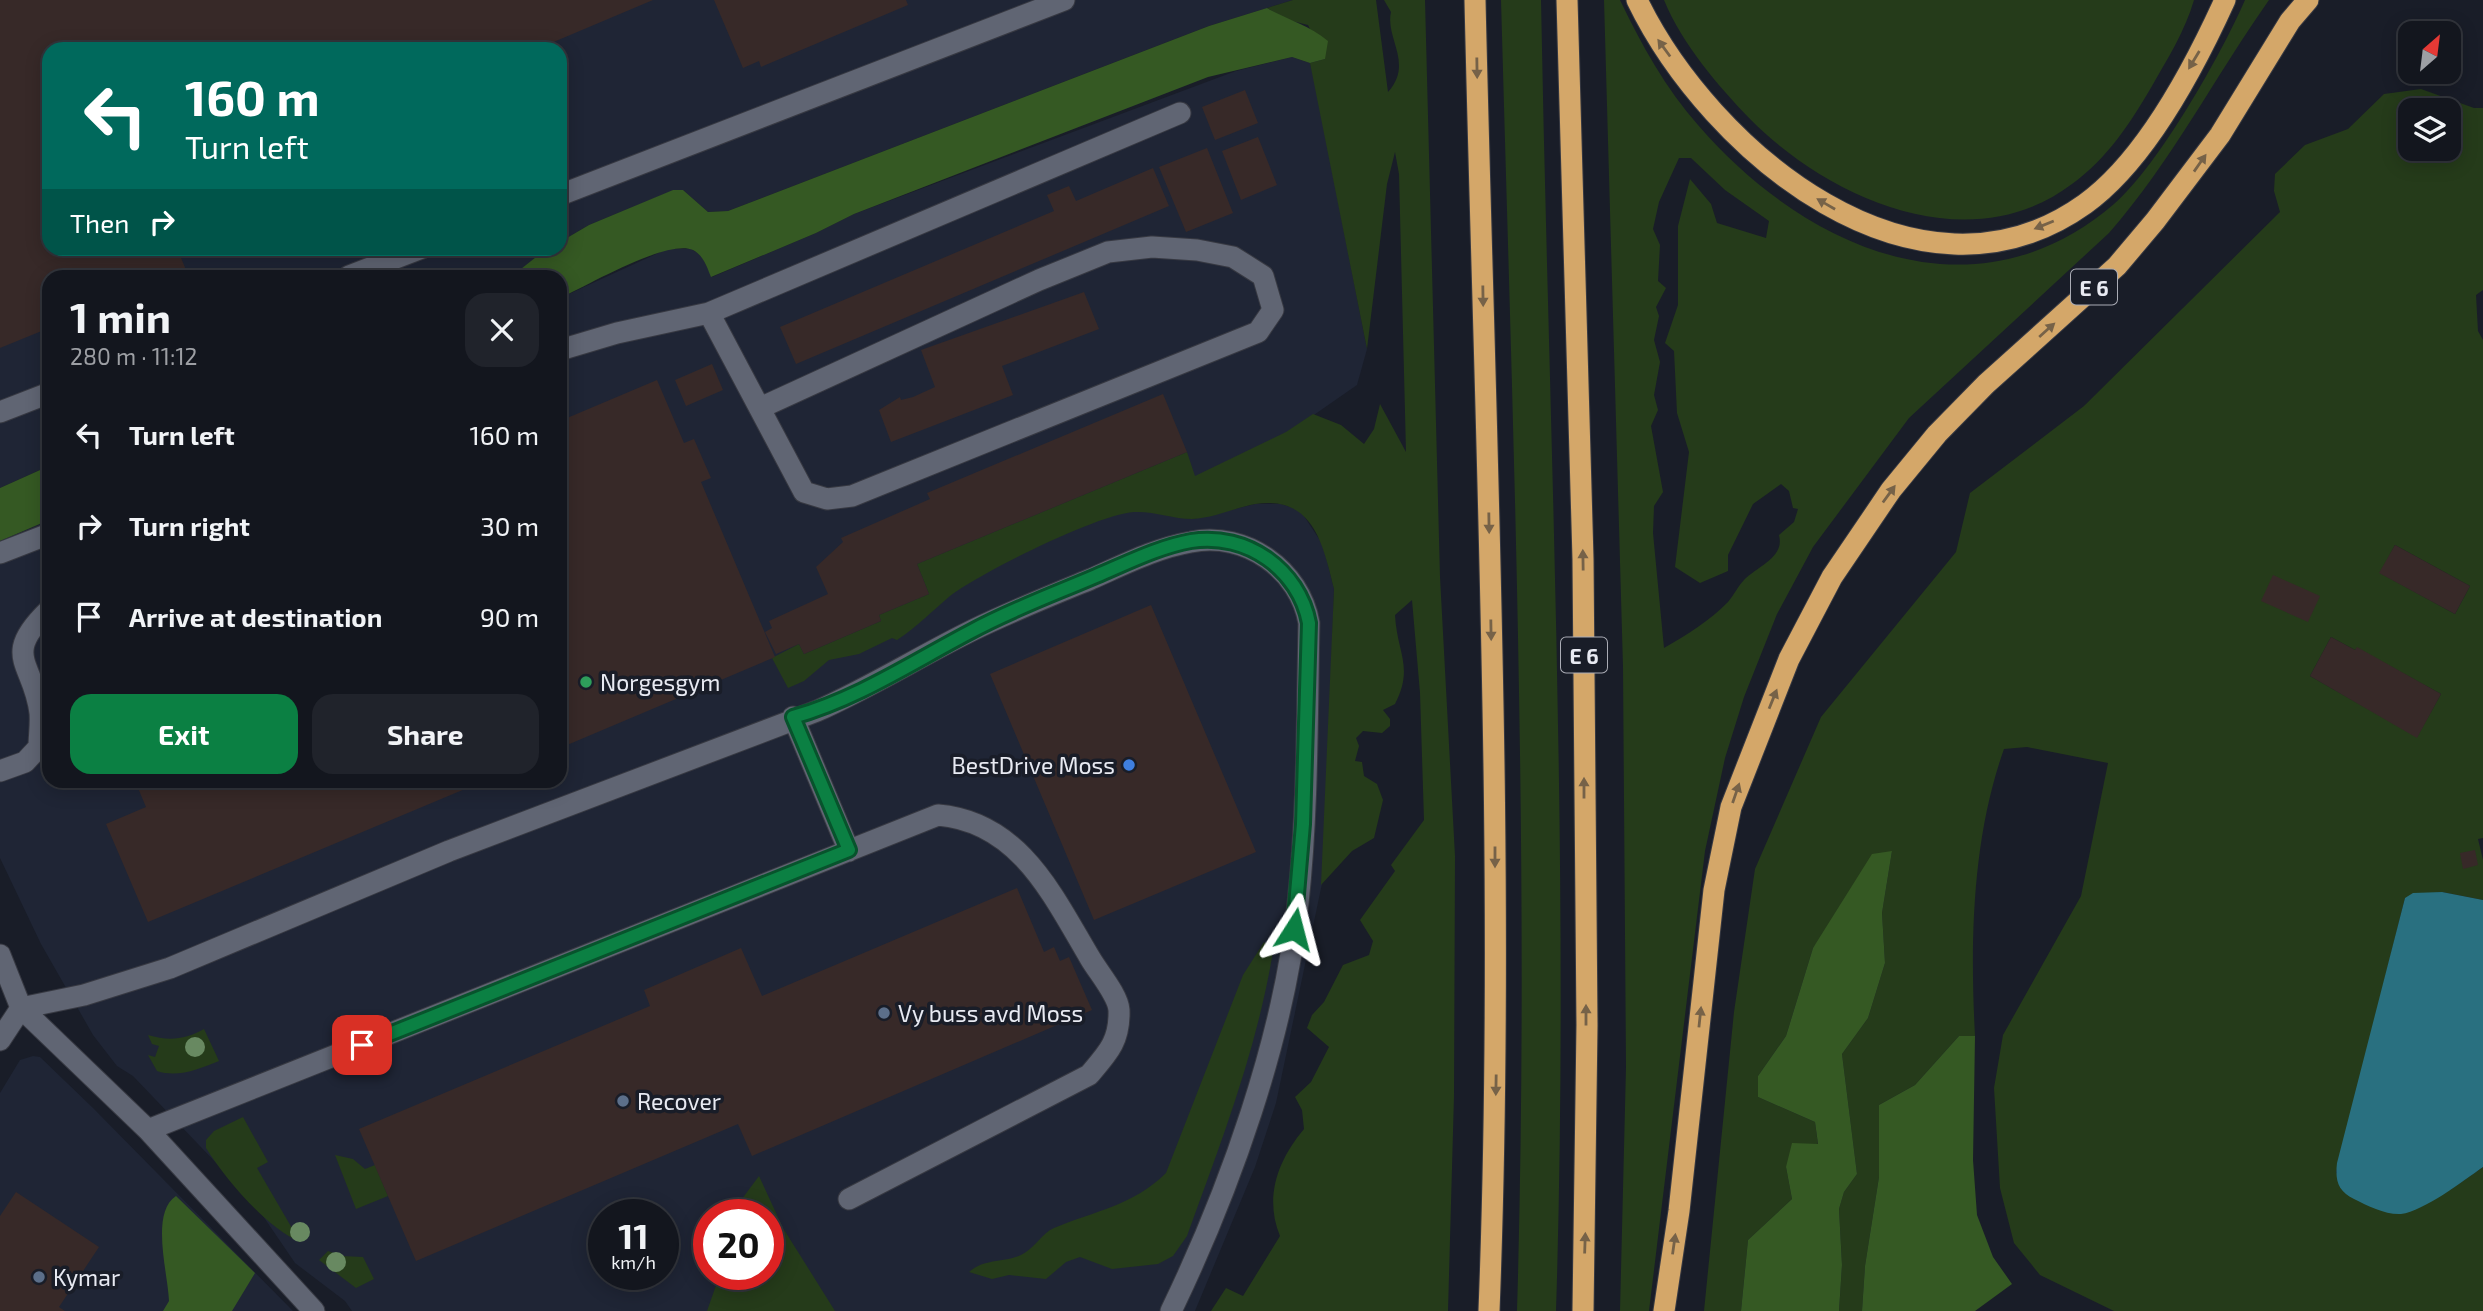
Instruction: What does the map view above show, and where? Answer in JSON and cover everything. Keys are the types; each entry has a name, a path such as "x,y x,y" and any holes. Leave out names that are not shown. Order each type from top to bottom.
{"highway":[{"path":"1475,0 1495,806 1497,1036 1489,1311"},
{"name":"E 6","path":"1567,0 1583,573 1587,1038 1583,1311"},
{"path":"1637,0 1652,31 1686,78 1720,120 1768,166 1827,206 1875,228 1922,240 1969,242 2015,236 2051,223 2085,204 2110,182 2142,144 2167,105 2210,34 2225,0"},
{"name":"E 6","path":"1664,1311 1679,1211 1713,890 1731,807 1789,659 1832,577 1891,491 1947,424 2117,266 2148,230 2192,176 2290,21 2308,0"}],"street":[{"path":"567,192 1064,0"},
{"path":"567,349 617,333 709,313 1180,113"},
{"path":"709,313 804,492 827,499 852,496 1258,332 1273,310 1264,276 1233,257 1152,247 1108,252 1039,280 760,408"},
{"path":"365,270 401,256"},
{"path":"0,412 42,396"},
{"path":"0,553 42,537"},
{"path":"0,1040 21,1008 83,995 170,968 449,851 861,692 972,630 1152,553 1193,541 1249,549 1274,561 1293,580 1306,603 1309,623 1298,905 1280,1001 1257,1092 1230,1172 1171,1311"},
{"path":"0,771 25,762 39,747 40,712 28,679 21,646 28,629 42,616"},
{"path":"793,717 849,850"},
{"path":"148,1130 937,816 963,817 998,835 1037,870 1119,1007 1115,1045 1089,1075 849,1199"},
{"path":"0,956 21,1008 148,1130 314,1311"}],"shaded area":[{"path":"0,0 1293,0 1209,26 728,211 708,212 683,190 674,190 589,225 567,238 567,42 42,42 42,256 539,256 520,270 42,270 42,469 0,488"},
{"path":"1292,57 1310,63 1367,349 1357,385 1169,516 1193,519 1255,504 1281,504 1300,510 1323,545 1334,589 1324,874 1276,1103 1255,1167 1195,1311 352,1311 345,1301 295,1263 263,1216 220,1167 133,1076 117,1066 93,1035 41,944 0,858 0,541 42,523 42,788 567,788 567,295 667,249 691,249 701,255 712,277 854,214 1236,71"},
{"path":"40,1057 93,1108 293,1311 0,1311 0,1093 20,1060"}],"green space":[{"path":"1293,0 1376,0 1388,92 1399,71 1399,61 1390,22 1391,12 1384,0 1425,0 1440,577 1455,856 1454,1096 1448,1311 1211,1311 1226,1288 1243,1296 1280,1236 1273,1207 1276,1180 1287,1153 1304,1129 1302,1110 1295,1097 1311,1082 1329,1047 1307,1028 1312,1015 1324,1002 1343,965 1369,955 1373,941 1360,920 1395,871 1391,865 1424,820 1420,693 1412,600 1395,615 1404,670 1401,691 1395,704 1383,710 1390,719 1390,726 1382,733 1363,731 1356,738 1359,746 1355,761 1362,762 1364,776 1377,784 1383,800 1374,838 1352,851 1321,885 1334,589 1325,555 1312,526 1303,515 1290,507 1275,503 1255,504 1192,519 1141,512 1117,515 1068,533 1012,560 950,596 897,640 892,638 859,654 829,660 804,681 788,688 772,658 799,644 804,654 881,621 879,615 929,594 917,564 1187,452 1195,476 1286,432 1313,414 1341,425 1364,444 1374,429 1380,404 1406,452 1399,174 1395,152 1387,184 1367,349 1310,63 1325,59 1308,25 1288,20 1267,8"},
{"path":"1501,0 1541,0 1560,819 1560,1147 1556,1311 1517,1311 1521,1147 1521,819"},
{"path":"1604,0 1620,0 1655,66 1698,125 1741,169 1788,207 1840,236 1894,256 1949,264 2005,260 2060,240 2114,204 2132,186 2169,137 2221,50 2245,0 2269,0 2132,206 2109,233 1909,418 1813,547 1777,614 1744,697 1725,758 1705,851 1649,1311 1620,1311 1626,1067 1623,667","holes":["1679,158 1691,158 1725,190 1769,221 1766,238 1717,223 1711,204 1690,179 1678,226 1678,305 1665,343 1674,351 1677,413 1689,452 1675,567 1700,583 1728,571 1728,555 1753,504 1781,484 1789,491 1793,508 1798,509 1794,522 1779,535 1780,543 1774,556 1749,575 1728,602 1713,615 1664,648 1653,533 1654,506 1663,492 1651,426 1658,410 1654,395 1660,362 1654,340 1659,316 1656,307 1666,288 1658,281 1660,245 1653,229 1659,202"]},
{"path":"1664,0 2194,0 2176,44 2136,113 2107,151 2085,174 2032,207 1990,218 1947,219 1903,211 1861,196 1821,175 1784,149 1751,120 1714,79 1681,33"},
{"path":"1267,8 1328,41 1325,59 1310,63 1292,57 1208,77 854,214 711,277 699,255 693,250 681,248 646,257 567,295 567,270 520,270 537,256 567,256 567,238 589,225 673,190 683,190 708,212 728,211 1209,26"},
{"path":"2421,89 2446,98 2398,98 2398,161 2461,161 2461,103 2483,108 2483,290 2476,295 2478,331 2483,340 2483,838 2478,839 2483,860 2483,900 2442,892 2405,898 2336,1173 2450,1190 2483,1167 2483,1311 2114,1311 2040,1275 2014,1243 2000,1188 1994,1088 2003,1035 2081,896 2108,763 2027,747 2004,749 1985,819 1979,855 1974,928 1975,1036 1959,1036 1915,1085 1879,1105 1879,1177 1865,1266 1862,1311 1839,1311 1842,1265 1839,1209 1844,1192 1857,1174 1842,1054 1868,1018 1885,963 1882,913 1892,851 1813,948 1786,1036 1758,1076 1758,1097 1815,1122 1818,1145 1786,1167 1792,1199 1748,1240 1741,1311 1704,1311 1734,1012 1755,869 1821,717 1956,552 1970,493 2084,406 2280,212 2274,191 2275,174 2305,145 2348,129 2384,94","holes":["2395,545 2470,586 2455,614 2380,573","2331,637 2355,650 2357,648 2441,694 2417,737 2310,676"]},
{"path":"42,469 42,523 0,541 0,488"},
{"path":"1892,851 1882,913 1885,963 1868,1018 1842,1054 1857,1174 1844,1192 1839,1209 1842,1265 1839,1311 1741,1311 1748,1240 1792,1199 1786,1167 1792,1143 1818,1144 1815,1122 1758,1097 1758,1076 1786,1036 1813,948 1872,854"},
{"path":"1264,942 1273,951 1248,1060 1187,1236 1173,1256 1158,1264 1112,1269 1080,1257 1066,1262 1046,1279 1009,1275 992,1279 969,1272 981,1265 1021,1255 1050,1230 1127,1200 1154,1184 1166,1173 1243,975"},
{"path":"204,1029 219,1061 181,1073 157,1071 148,1055 155,1057 159,1046 152,1044 148,1035 176,1038"},
{"path":"1959,1036 1975,1036 1973,1160 1977,1215 1993,1257 2012,1284 1975,1311 1862,1311 1865,1266 1879,1177 1879,1105 1915,1085"},
{"path":"243,1117 268,1162 257,1168 300,1242 274,1225 248,1201 206,1148 206,1140 214,1131"},
{"path":"335,1155 353,1159 365,1169 375,1165 388,1196 356,1209"},
{"path":"759,1176 770,1199 742,1199"},
{"path":"176,1196 255,1273 232,1311 163,1311 169,1301 162,1229 168,1204"},
{"path":"784,1230 835,1311 707,1311 714,1290 784,1290"},
{"path":"328,1251 342,1256 363,1257 374,1279 356,1288 319,1260"}],"water":[{"path":"2442,892 2483,900 2483,1167 2421,1207 2401,1214 2389,1213 2377,1210 2344,1193 2337,1180 2337,1163 2405,898 2413,893"}],"building":[{"path":"0,0 653,0 554,42 42,42 42,256 180,256 186,270 42,270 42,331 0,348"},
{"path":"714,0 906,0 908,5 761,67 759,61 743,68"},
{"path":"1245,90 1258,123 1215,140 1202,107"},
{"path":"1258,137 1277,185 1241,200 1222,151"},
{"path":"1207,148 1233,213 1186,232 1159,167"},
{"path":"1153,168 1169,206 796,364 780,327 1054,211 1047,195 1069,186 1076,201"},
{"path":"1084,292 1099,329 1002,366 1013,395 891,442 879,410 900,397 901,400 913,397 935,387 921,350"},
{"path":"712,364 723,390 686,406 675,380"},
{"path":"657,380 684,443 694,439 711,478 701,482 775,657 567,745 567,418"},
{"path":"1163,394 1187,452 917,564 929,594 879,615 881,621 804,654 799,644 776,654 765,632 772,628 769,621 828,594 816,567 843,542 841,538 930,499 927,493"},
{"path":"2395,545 2470,586 2455,614 2379,573"},
{"path":"2273,575 2320,596 2308,622 2261,601"},
{"path":"1151,605 1256,852 1094,920 990,674"},
{"path":"2331,637 2355,650 2357,647 2441,694 2417,738 2310,676"},
{"path":"138,788 467,788 148,922 106,824 146,807"},
{"path":"2475,850 2478,865 2463,869 2460,853"},
{"path":"1017,888 1044,952 1054,947 1060,961 1069,957 1092,1010 752,1156 738,1124 416,1261 359,1129 650,1006 644,990 741,948 762,996"},
{"name":"Kymar","path":"16,1192 99,1247 59,1307 65,1311 0,1311 0,1216"}],"place":[{"name":"Norgesgym","path":"586,682"},
{"name":"BestDrive Moss","path":"1129,765"},
{"name":"Vy buss avd Moss","path":"884,1013"},
{"name":"Recover","path":"623,1101"},
{"name":"Kymar","path":"39,1277"}],"route":[{"path":"362,1045 849,850 793,717 861,692 972,630 1010,613 1152,553 1193,541 1249,549 1274,561 1293,580 1306,603 1309,623 1303,824 1294,929"}]}
